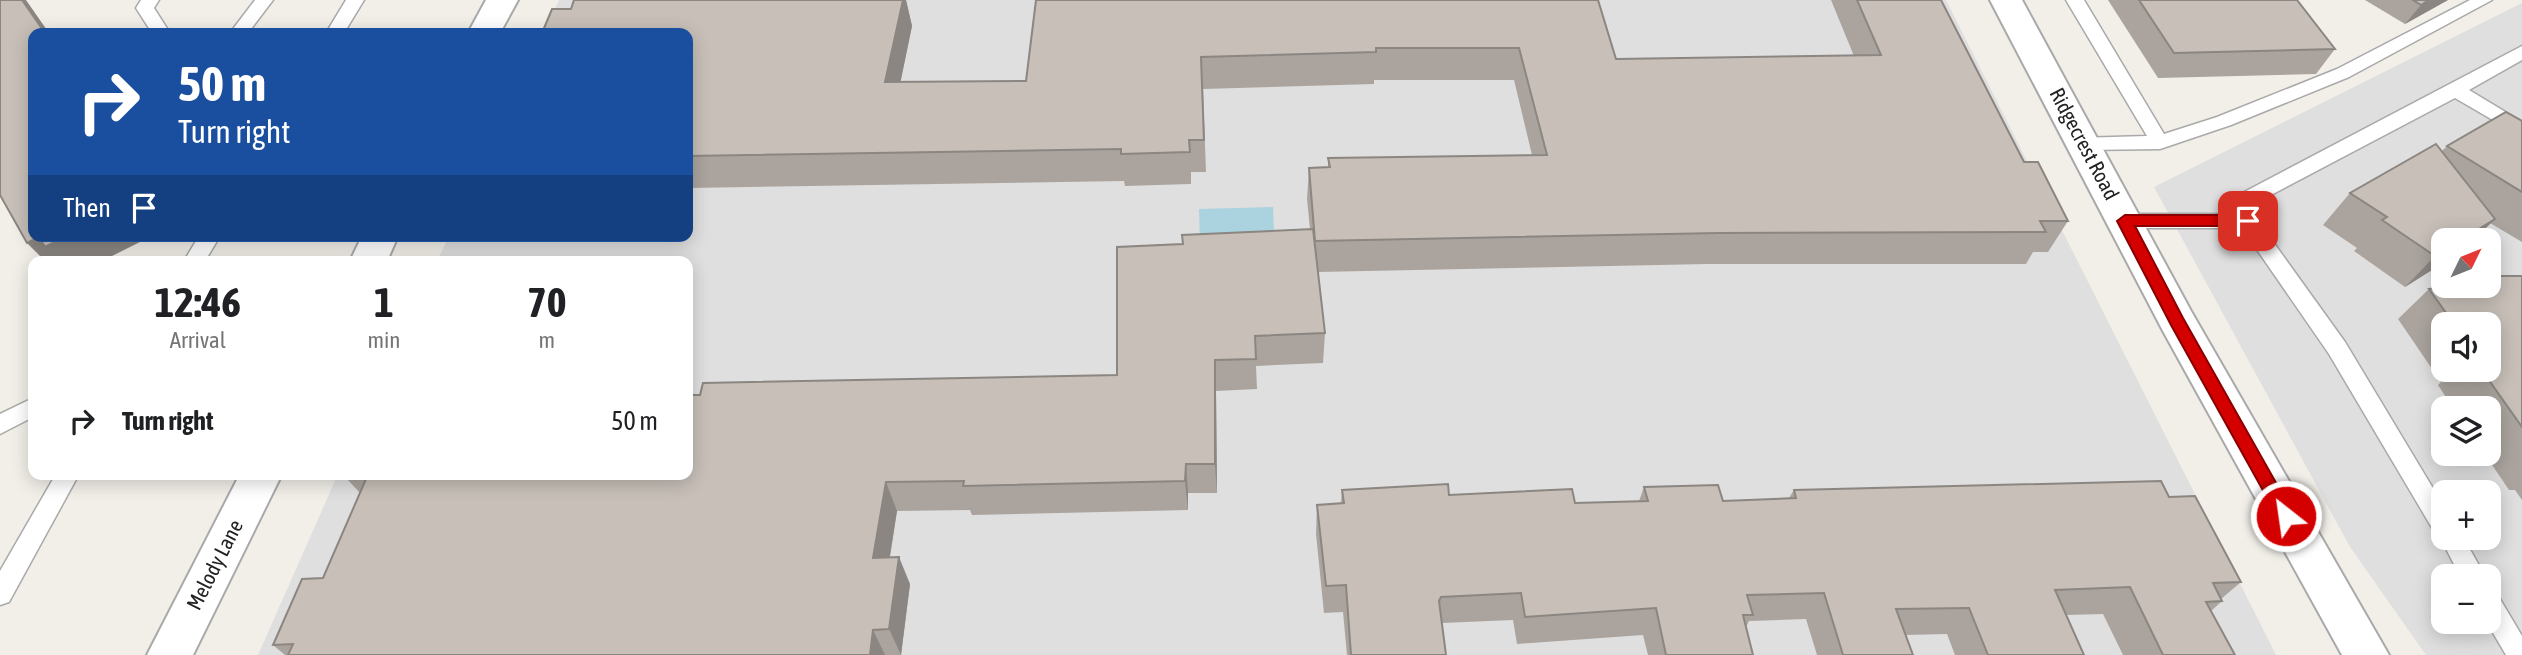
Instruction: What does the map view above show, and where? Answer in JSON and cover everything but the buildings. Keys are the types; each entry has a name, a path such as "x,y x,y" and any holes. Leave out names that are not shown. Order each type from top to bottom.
{"street":[{"path":"488,28 502,0"},
{"name":"Ridgecrest Road","path":"2006,0 2189,344 2366,655"},
{"name":"Melody Lane","path":"170,655 258,480"}],"lane":[{"path":"150,0 145,8 158,28"},
{"path":"243,28 264,0"},
{"path":"338,28 355,0"},
{"path":"2075,0 2160,142"},
{"path":"2084,144 2160,142 2224,121 2483,0"},
{"path":"2431,506 2337,348 2236,205 2455,90 2522,51"},
{"path":"2455,90 2522,131"},
{"path":"2125,221 2248,221"},
{"path":"0,425 28,410"},
{"path":"0,594 65,480"},
{"path":"2501,624 2520,655"}],"shaded area":[{"path":"559,0 1946,0 2276,655 258,655 335,480 693,480 693,256 439,256 446,242 693,242 693,28 546,28"},
{"path":"2522,3 2522,655 2426,655 2350,547 2154,187"}],"water":[{"path":"1273,207 1274,232 1230,232 1200,243 1199,209"}],"route":[{"path":"2248,221 2125,221 2177,321 2286,516"}]}
